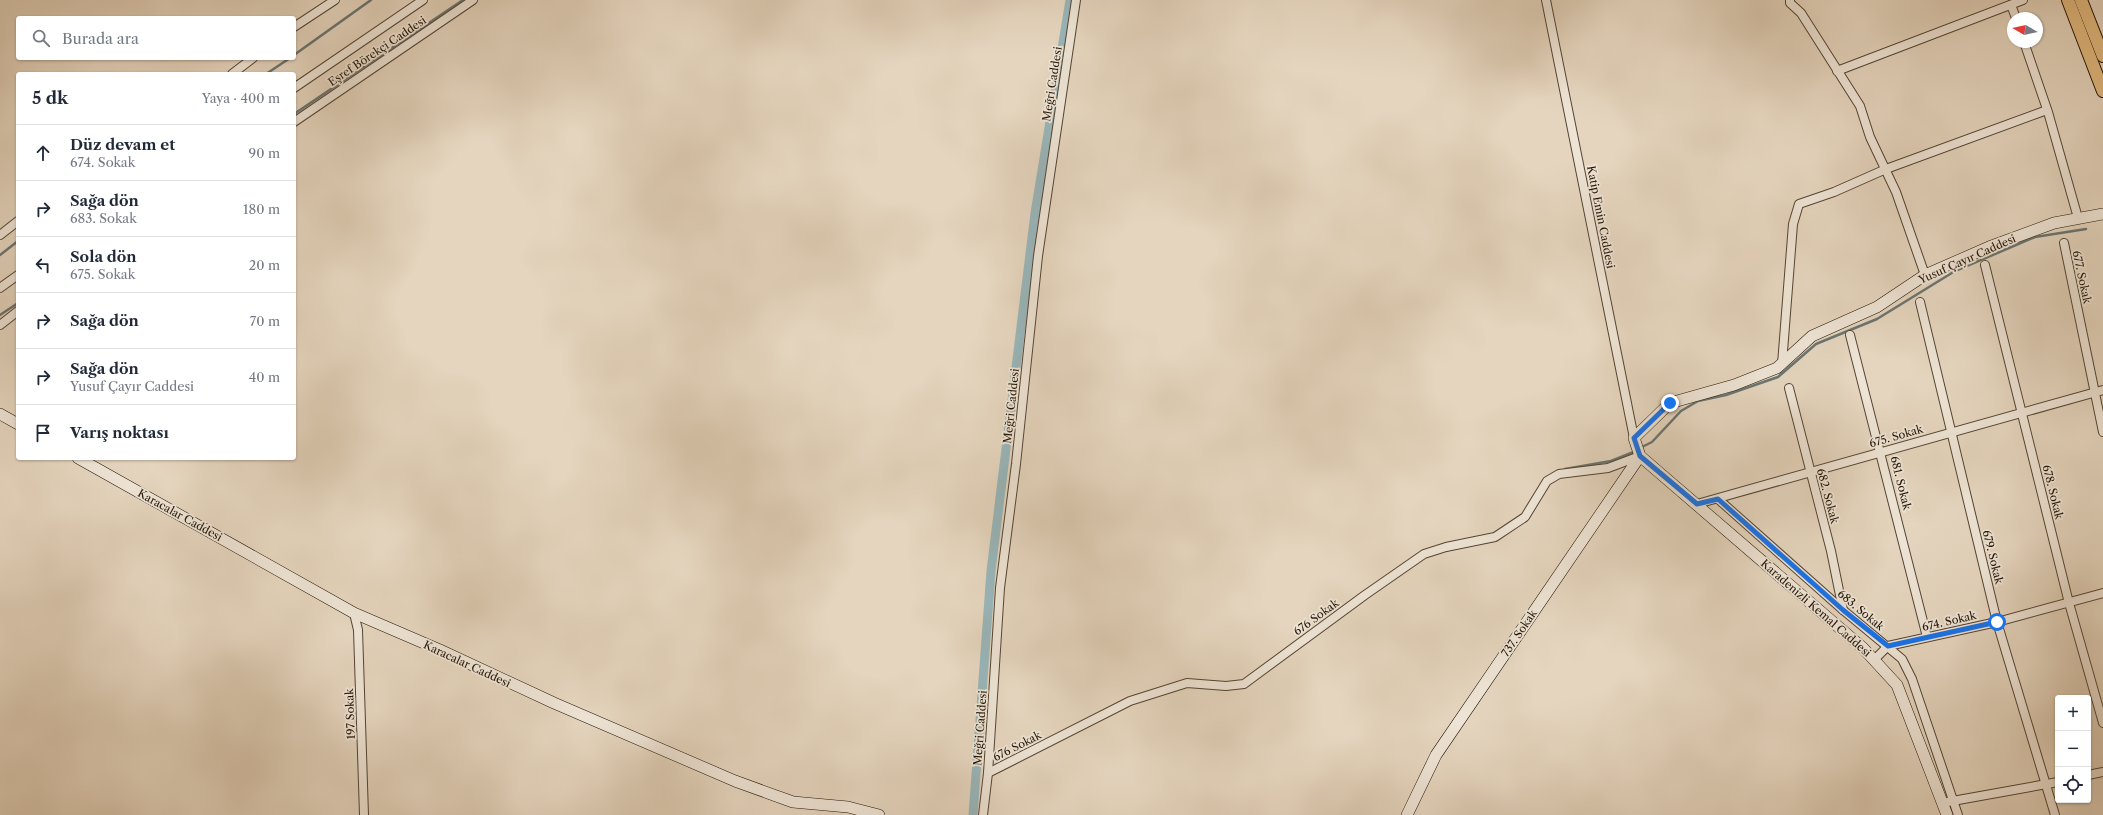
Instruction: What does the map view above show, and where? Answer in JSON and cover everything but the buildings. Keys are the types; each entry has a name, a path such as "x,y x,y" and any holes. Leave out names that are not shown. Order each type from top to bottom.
{"main road":[{"path":"2068,0 2103,91"},
{"path":"2081,0 2103,56"}],"street":[{"path":"296,26 335,0"},
{"path":"296,87 423,0"},
{"name":"Eşref Börekçi Caddesi","path":"296,121 473,0"},
{"name":"Meğri Caddesi","path":"983,815 988,774 1000,588 1016,464 1038,256 1076,0"},
{"name":"Katip Emin Caddesi","path":"1546,0 1638,448"},
{"path":"1790,0 1790,3 1801,13 1860,106 1870,137 1886,169 1925,275"},
{"path":"1837,70 2023,0"},
{"path":"2011,5 2014,12"},
{"path":"2026,48 2047,110 2078,218"},
{"path":"235,72 250,60"},
{"path":"1782,364 1793,224 1799,204 1834,192 1886,169 2047,110"},
{"name":"Yusuf Çayır Caddesi","path":"1638,448 1670,403 1734,385 1778,368 1812,336 1877,307 1925,275 2011,238 2054,223 2103,214"},
{"path":"0,235 16,223"},
{"name":"677. Sokak","path":"2064,243 2103,432"},
{"name":"678. Sokak","path":"1985,265 2069,603 2103,723"},
{"path":"0,288 16,276"},
{"name":"679. Sokak","path":"1920,302 1997,622 2055,815"},
{"path":"0,325 16,313"},
{"name":"681. Sokak","path":"1850,335 1928,637"},
{"name":"682. Sokak","path":"1789,388 1831,551 1843,610"},
{"name":"675. Sokak","path":"1697,504 1881,451 2103,390"},
{"path":"0,414 16,423"},
{"name":"676 Sokak","path":"988,774 1130,701 1187,683 1226,686 1244,684 1364,595 1424,554 1446,547 1495,537 1525,517 1547,481 1559,474 1608,468 1638,448"},
{"name":"Karadenizli Kemal Caddesi","path":"1638,448 1697,504 1863,648 1897,685 1947,802 1947,815"},
{"name":"737. Sokak","path":"1407,815 1436,755 1638,448"},
{"name":"Karacalar Caddesi","path":"82,460 354,613 440,650 541,697 734,781 793,802 848,807 879,815"},
{"name":"683. Sokak","path":"1718,499 1843,610 1902,659 1912,679 1947,802 1958,815"},
{"name":"674. Sokak","path":"1888,646 1997,622 2103,593"},
{"name":"197 Sokak","path":"354,613 358,630 364,815"},
{"path":"1874,660 1888,646"},
{"path":"2091,775 2103,772"},
{"path":"1947,802 2055,783"}],"waterway":[{"path":"296,54 371,0"},
{"path":"296,113 463,0"},
{"path":"973,815 991,571 1035,213 1070,0"},
{"path":"269,72 287,60"},
{"path":"1640,448 1652,442 1681,411 1698,401 1726,395 1778,377 1816,344 1877,319 1955,271 2035,237 2086,229"},
{"path":"0,255 16,243"},
{"path":"0,315 16,304"},
{"path":"1565,469 1611,461 1636,451"}],"route":[{"path":"1670,403 1634,438 1640,456 1697,504 1718,499 1843,610 1888,646 1997,622"}]}
